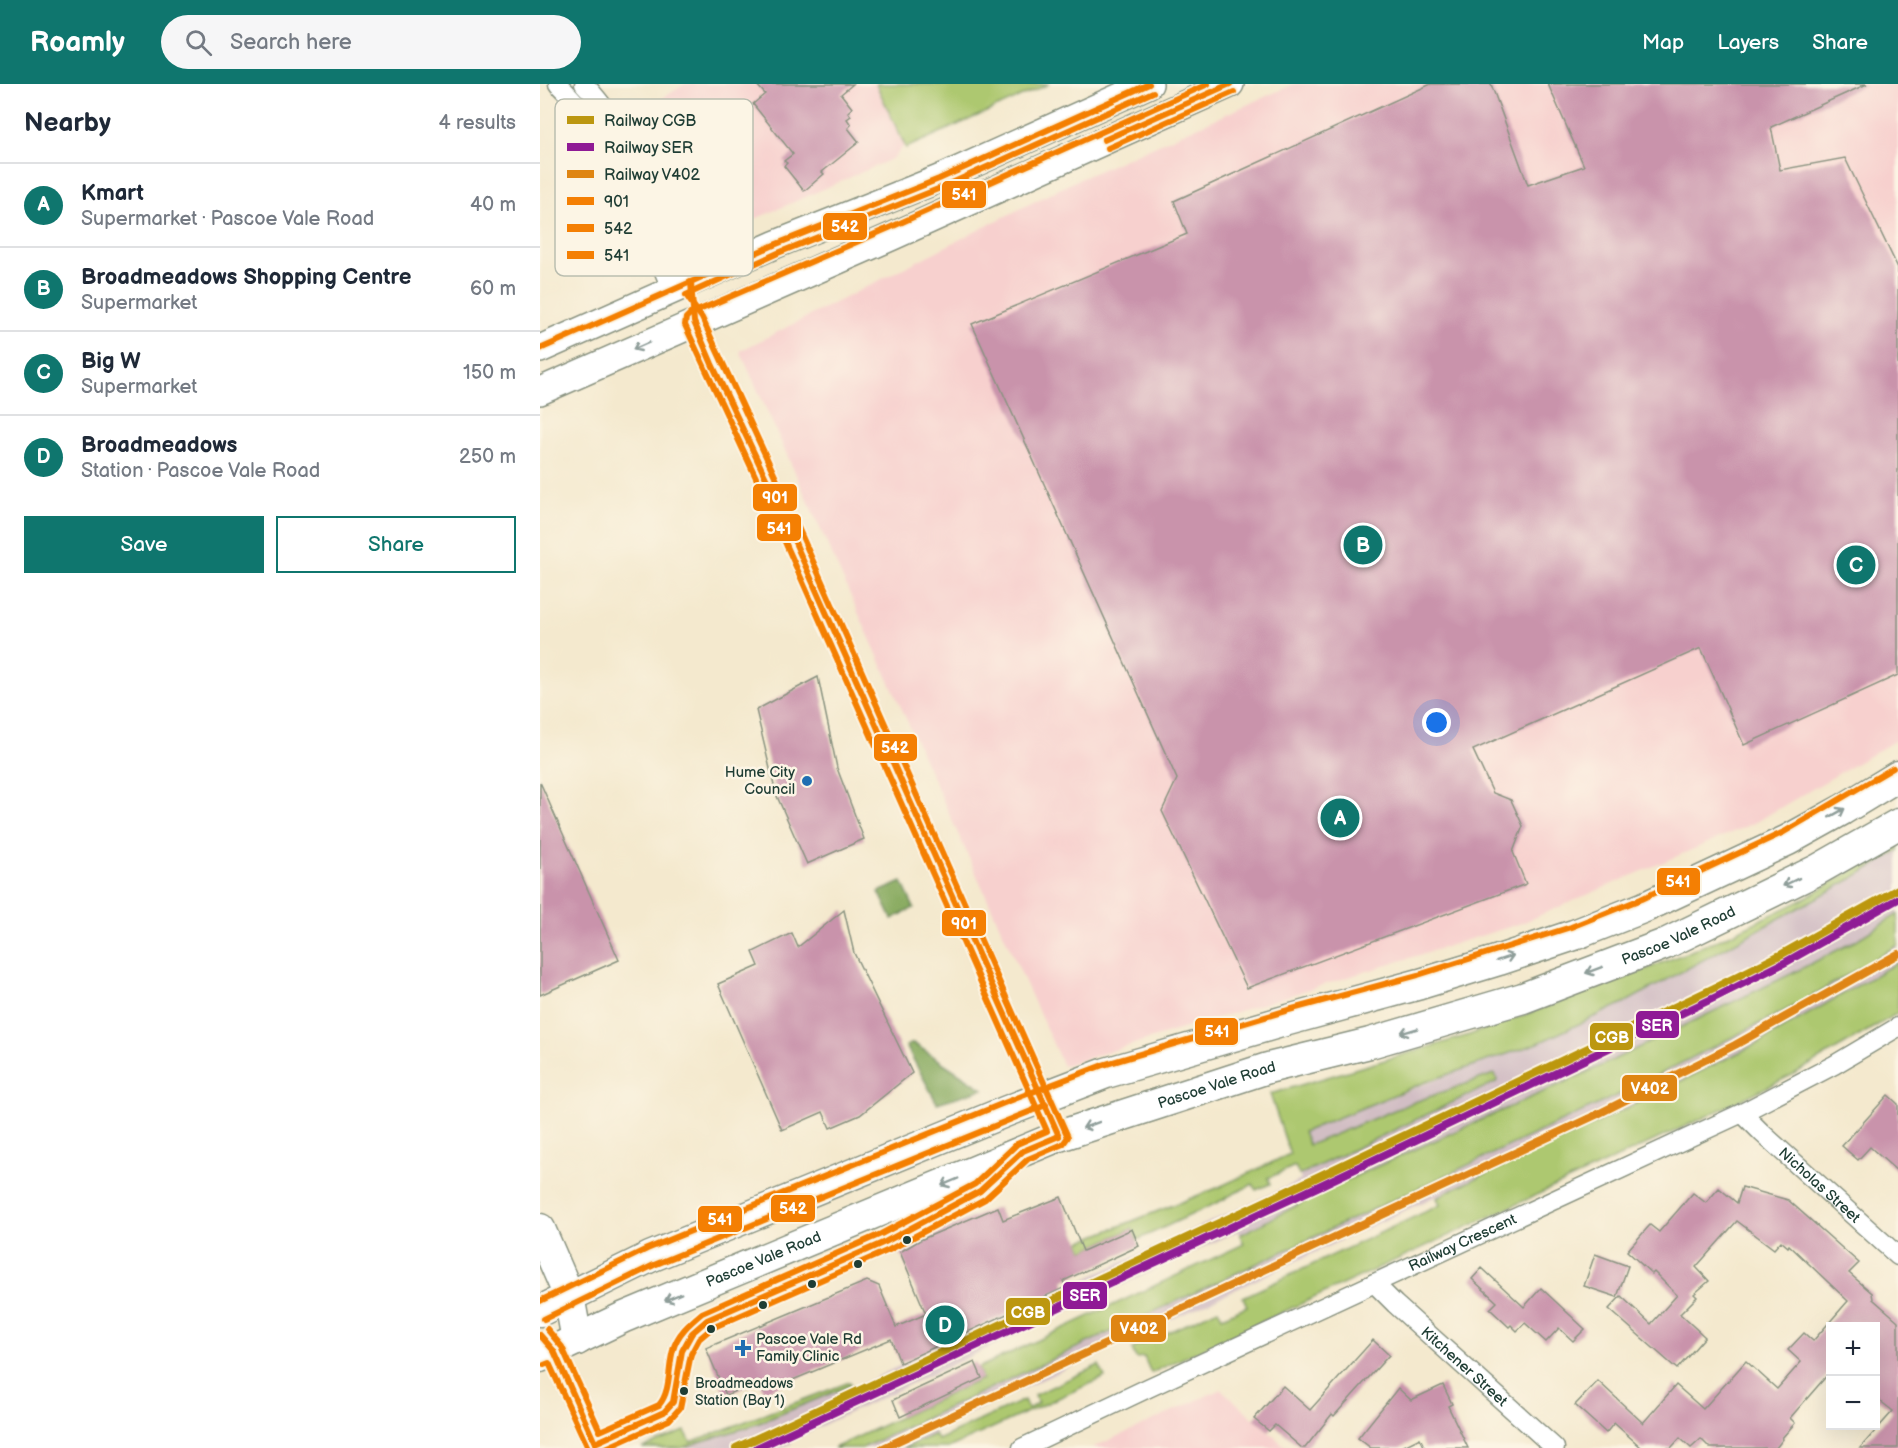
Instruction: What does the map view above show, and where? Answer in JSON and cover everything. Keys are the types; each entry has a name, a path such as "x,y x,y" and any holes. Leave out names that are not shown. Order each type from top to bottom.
{"main road":[{"path":"540,1311 650,1257 1106,1073 1499,960 1574,935 1644,907 1788,840 1898,776"},
{"name":"Pascoe Vale Road","path":"553,1346 1059,1136 1268,1068 1370,1043 1523,998 1665,944 1817,870 1898,824"},
{"path":"540,1229 569,1296 553,1346"}],"street":[{"path":"558,84 571,99"},
{"path":"584,84 597,99"},
{"path":"753,254 939,179 1149,84"},
{"path":"540,391 1230,84"},
{"path":"677,276 682,286"},
{"path":"679,276 694,322 712,364 773,493 1059,1136"},
{"path":"540,349 704,276"},
{"name":"Railway Crescent","path":"1022,1448 1743,1113 1834,1065 1898,1027"},
{"name":"Nicholas Street","path":"1743,1113 1762,1133 1898,1256"},
{"name":"Kitchener Street","path":"1374,1283 1555,1448"}],"shaded area":[{"path":"685,84 878,84 907,142 894,158 753,220 753,99 661,99"},
{"path":"1294,84 1898,84 1898,739 1754,823 1522,923 1063,1066 740,351 1075,181"},
{"path":"1898,851 1898,914 1853,942 1793,973 1590,1071 1340,1183 1240,1235 1238,1231 791,1440 792,1443 782,1448 681,1448 754,1425 851,1385 853,1388 1301,1180 1299,1175 1498,1081 1493,1074 1409,1104 1309,1145 1302,1131 1469,1067 1628,1001 1855,877"},
{"path":"1898,946 1898,962 1851,990 1760,1042 1578,1132 934,1430 935,1434 904,1448 862,1448 1620,1094 1704,1052"},
{"path":"1221,1389 1287,1448 1092,1448"}],"green space":[{"path":"876,84 1049,84 906,148"},
{"path":"1898,844 1898,851 1855,877 1628,1001 1536,1044 1423,1083 1303,1132 1309,1145 1409,1104 1494,1074 1498,1081 1299,1175 1295,1166 1268,1178 1270,1184 1256,1190 1253,1184 1137,1240 1132,1229 1083,1251 1079,1242 1217,1188 1290,1154 1270,1094 1469,1035 1622,979 1725,937 1800,901"},
{"path":"902,882 914,908 892,919 879,892"},
{"path":"1898,914 1898,945 1800,1003 1620,1094 862,1448 834,1448 982,1379 978,1368 1244,1244 1240,1235 1340,1183 1590,1071 1793,973 1853,942"},
{"path":"1898,962 1898,1013 1794,1074 1151,1373 1144,1357 1136,1358 1132,1349 1218,1309 1222,1317 1247,1306 1243,1297 1440,1205 1437,1198 1448,1191 1578,1132 1760,1042"},
{"path":"913,1043 983,1089 937,1103 906,1046"},
{"path":"1099,1365 1105,1377 948,1448 904,1448 935,1434 938,1440 1024,1400 1028,1409 1038,1403 1034,1395"},
{"path":"850,1382 851,1385 754,1425 681,1448 642,1448 685,1431 691,1442"}],"building":[{"path":"756,84 853,84 841,94 852,108 848,112 851,116 847,119 851,125 848,128 859,142 822,172 824,174 804,191 784,166 787,163 784,161 793,154 753,104 765,94"},
{"path":"1431,84 1491,84 1528,185 1584,166 1548,84 1867,84 1771,127 1780,170 1845,158 1898,268 1898,675 1744,745 1701,648 1473,750 1493,793 1511,800 1523,826 1513,852 1526,884 1247,988 1162,811 1177,779 972,324 1187,234 1174,201"},
{"name":"Hume City Council","path":"818,677 837,768 864,839 807,864 776,794 756,710"},
{"path":"540,782 619,960 540,995"},
{"path":"844,910 854,953 912,1073 860,1115 830,1128 823,1112 782,1130 718,984 759,966 753,952 792,933 798,947"},
{"path":"1888,1095 1898,1104 1898,1172 1870,1147 1858,1160 1842,1146"},
{"path":"1742,1187 1788,1200 1859,1263 1849,1273 1872,1293 1873,1299 1898,1321 1898,1448 1860,1448 1876,1430 1880,1430 1880,1426 1893,1411 1880,1401 1880,1322 1830,1322 1848,1301 1789,1245 1788,1247 1781,1241 1774,1249 1737,1221 1696,1267 1709,1281 1694,1294 1697,1297 1680,1314 1705,1337 1677,1369 1609,1309 1621,1296 1651,1324 1677,1295 1654,1272 1652,1274 1627,1251 1650,1225 1659,1232 1693,1193 1706,1203 1719,1188 1737,1203"},
{"path":"1061,1197 1083,1251 1132,1229 1139,1246 1063,1281 1066,1287 900,1363 891,1339 764,1392 759,1381 726,1395 706,1348 867,1281 879,1286 896,1327 926,1314 900,1252 920,1240 998,1207 1003,1220"},
{"path":"1595,1254 1628,1266 1617,1297 1584,1286"},
{"path":"1482,1268 1524,1307 1541,1288 1585,1329 1573,1341 1559,1328 1546,1342 1525,1323 1517,1331 1511,1325 1509,1327 1490,1309 1497,1302 1472,1279"},
{"path":"1826,1326 1826,1377 1790,1418 1795,1423 1776,1448 1710,1448 1701,1439 1691,1448 1680,1438 1671,1448 1642,1448 1614,1423 1606,1433 1575,1405 1598,1381 1643,1423 1676,1385 1703,1409 1746,1361 1777,1389 1801,1362 1788,1350 1804,1333 1813,1341"},
{"path":"1373,1340 1389,1355 1334,1416 1332,1414 1305,1448 1302,1448 1275,1425 1269,1431 1254,1419 1283,1386 1310,1410"},
{"path":"975,1362 982,1378 900,1417 893,1400"},
{"path":"1443,1385 1452,1404 1448,1406 1468,1448 1425,1448 1420,1438 1400,1448 1371,1448 1358,1438 1398,1388 1411,1400"}],"rail line":[{"name":"CGB","path":"736,1448 1313,1179 1714,988 1782,954 1898,889"},
{"name":"SER","path":"757,1448 1317,1187 1718,996 1786,962 1898,899"},
{"name":"V402","path":"883,1448 1596,1115 1735,1045 1898,954"}],"transit line":[{"name":"901","path":"753,254 939,179 1149,84"},
{"name":"541","path":"547,1329 562,1347 600,1431 659,1405 666,1393 675,1344 684,1329 702,1313 881,1234 975,1184 1017,1144 1047,1131 765,497 685,325 686,318 690,314 889,228 1208,84"},
{"name":"901","path":"1104,140 1230,84"},
{"name":"542","path":"753,264 943,187 1153,92"},
{"name":"542","path":"1108,148 1234,92"},
{"name":"901","path":"540,349 704,276"},
{"name":"542","path":"606,1448 669,1420 680,1408 691,1354 699,1339 712,1328 889,1250 985,1199 1028,1159 1063,1144 1068,1137 781,489 702,318 686,295 728,276"},
{"name":"901","path":"691,282 694,322 712,364 773,493 1059,1136"},
{"name":"541","path":"540,1301 647,1249 1004,1103 1103,1065 1285,1011 1418,975 1571,927 1641,899 1784,832 1893,768"},
{"name":"542","path":"544,1319 654,1265 1046,1105"},
{"name":"901","path":"595,1443 664,1412 673,1402 682,1351 692,1333 707,1320 885,1242 980,1191 1023,1151 1059,1136"},
{"name":"901","path":"540,1335 554,1351 595,1443"},
{"name":"542","path":"544,1365 549,1363 588,1448"}],"place":[{"name":"Broadmeadows Shopping Centre","path":"1363,545"},
{"name":"Big W","path":"1856,565"},
{"name":"Hume City Council","path":"807,781"},
{"name":"Kmart","path":"1340,818"},
{"name":"Broadmeadows","path":"945,1325"},
{"name":"Pascoe Vale Rd Family Clinic","path":"743,1348"},
{"name":"Broadmeadows Station (Bay 1)","path":"684,1391"}]}
